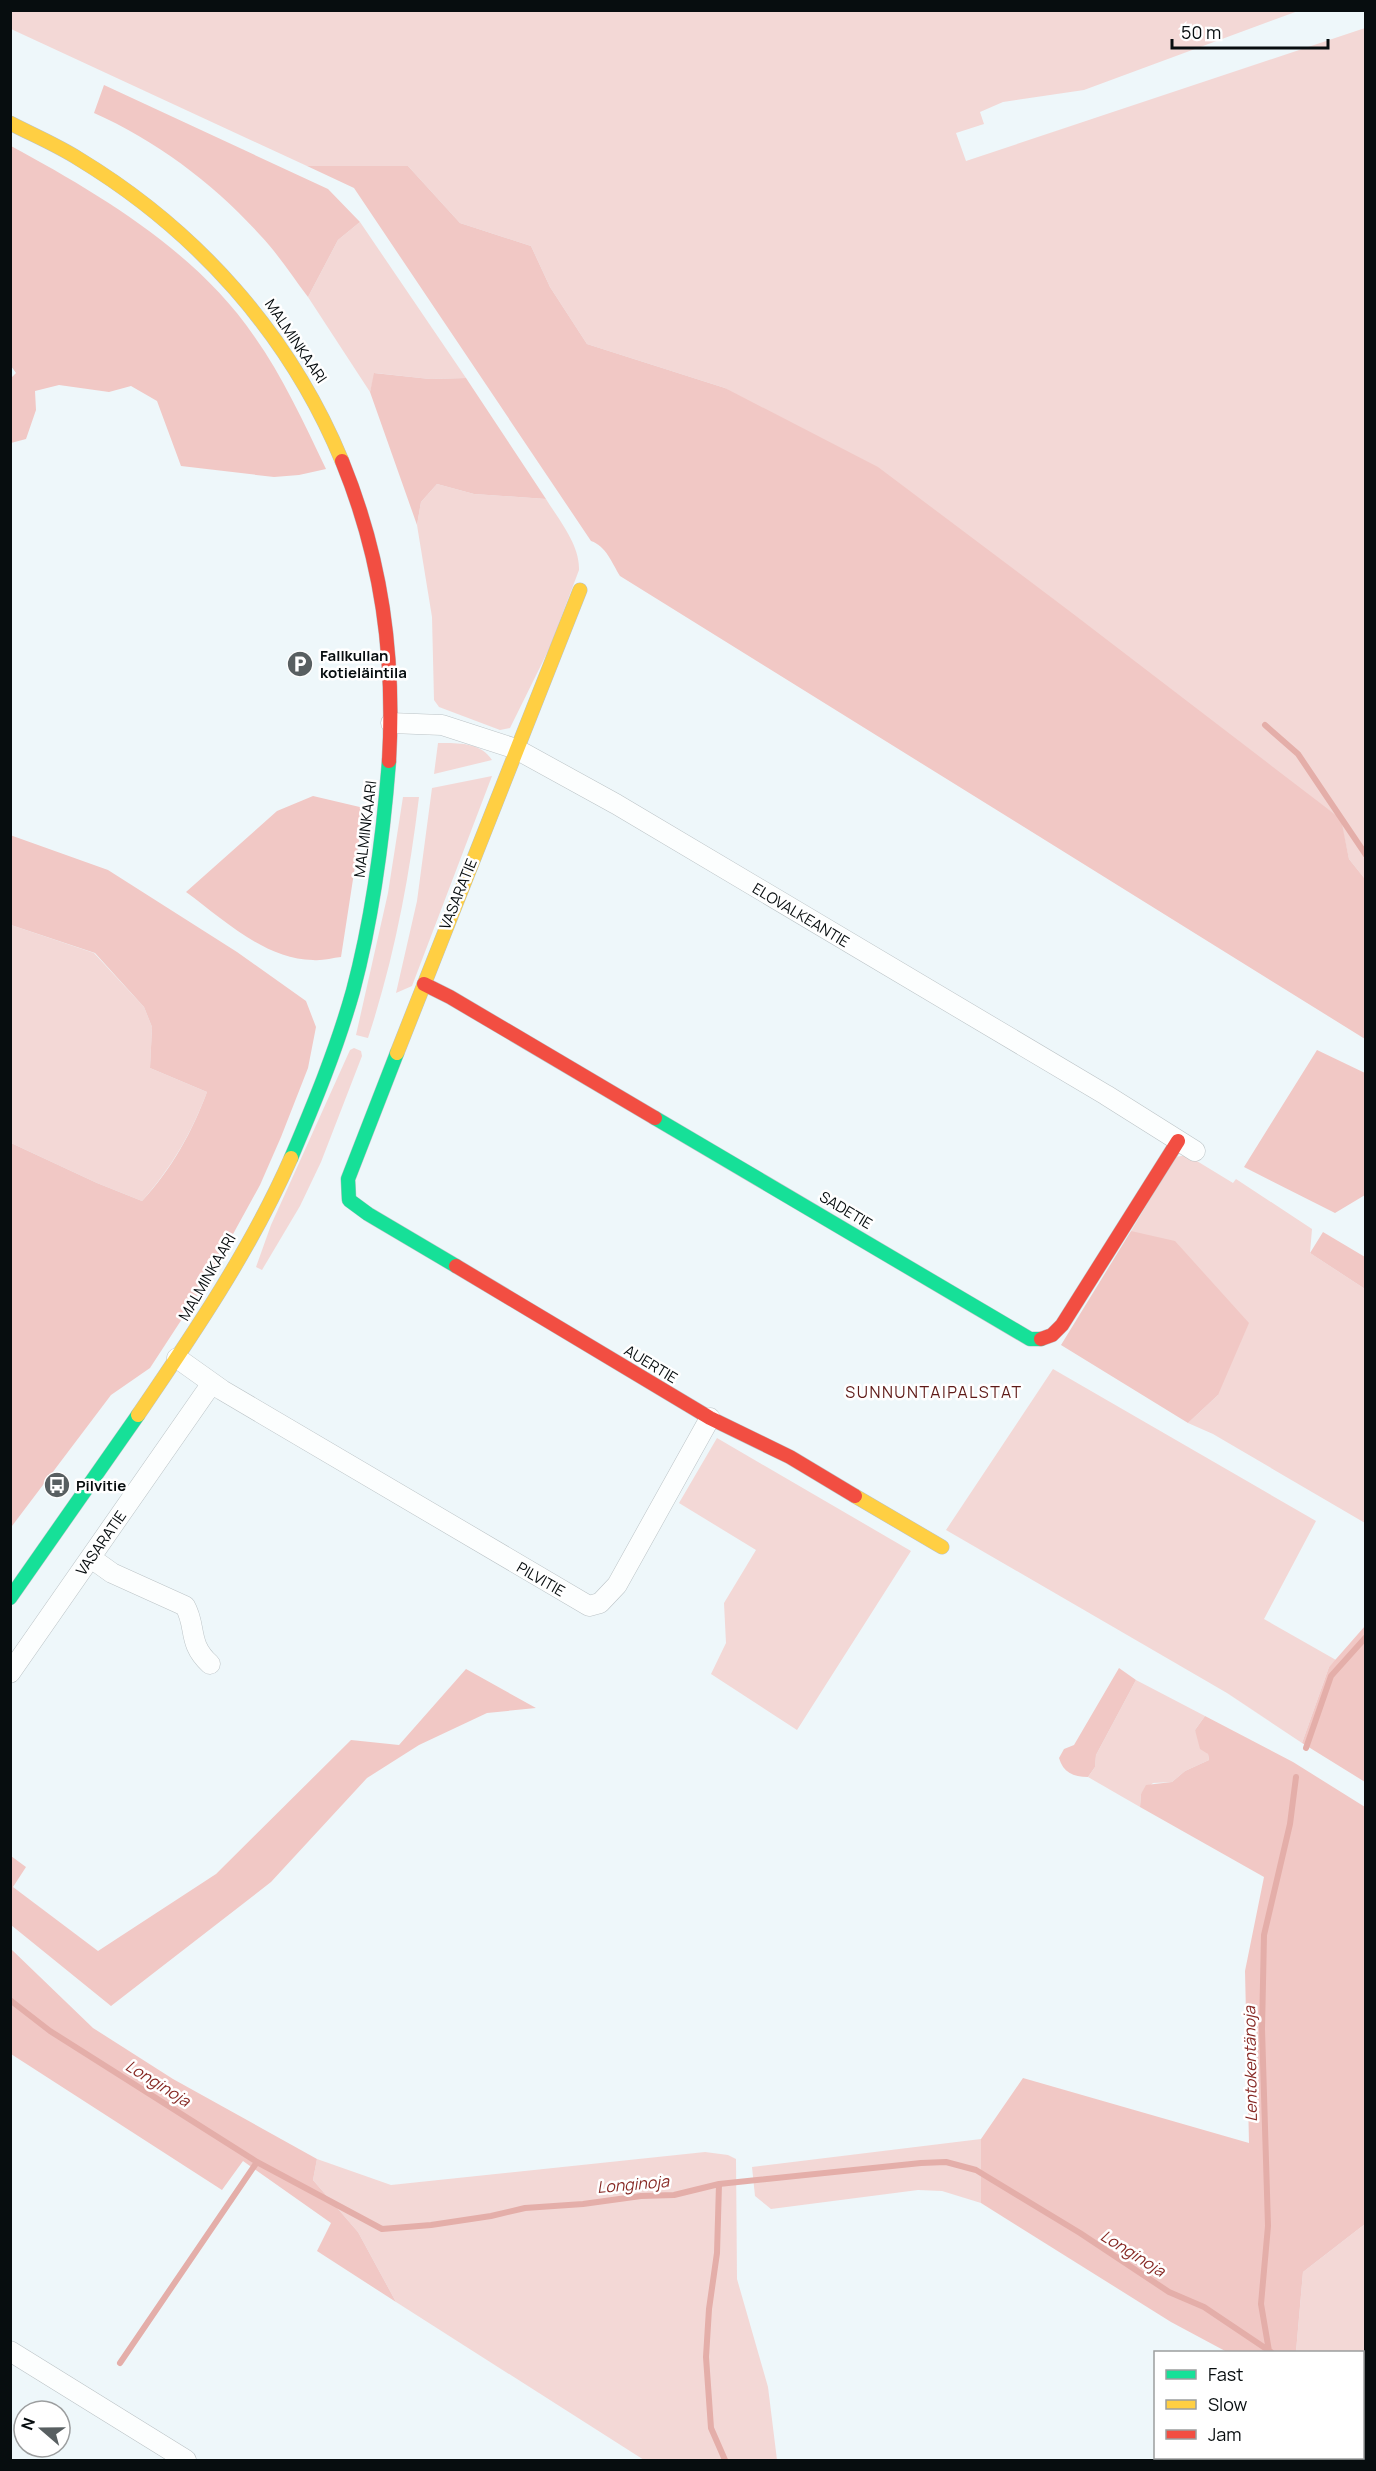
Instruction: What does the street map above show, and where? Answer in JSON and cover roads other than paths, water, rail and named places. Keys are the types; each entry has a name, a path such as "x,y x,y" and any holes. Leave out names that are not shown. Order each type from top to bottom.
{"street":[{"name":"MALMINKAARI","path":"10,123 55,143 99,170 145,203 223,273 262,318 291,358 334,440 351,479 363,516 388,636 391,723 378,870 362,953 347,1012 288,1165 233,1268 177,1358 10,1598"},
{"name":"VASARATIE","path":"349,1200 348,1179 580,590"},
{"name":"ELOVALKEANTIE","path":"391,723 442,725 516,749 616,804 1113,1100 1186,1146"},
{"name":"SADETIE","path":"424,984 450,997 1030,1339 1043,1340 1052,1336 1062,1325 1186,1146"},
{"name":"AUERTIE","path":"349,1200 368,1214 710,1418 753,1437 816,1471 876,1510 942,1547"},
{"name":"PILVITIE","path":"177,1358 212,1383 589,1605 600,1603 617,1585 710,1418"},
{"name":"VASARATIE","path":"10,1673 212,1383"},
{"path":"91,1558 112,1573 185,1606 190,1616 192,1635 201,1656 210,1664"},
{"path":"10,2351 186,2460"}],"waterway":[{"name":"Lentokentänoja","path":"1265,725 1298,754 1366,855"},
{"name":"Lentokentänoja","path":"1306,1748 1331,1676 1366,1637"},
{"name":"Lentokentänoja","path":"1269,2351 1261,2304 1268,2226 1262,2029 1264,1935 1290,1824 1296,1777"},
{"name":"Longinoja","path":"10,2000 50,2031 257,2162 382,2229 431,2225 491,2216 525,2208 583,2204 641,2196 674,2195 719,2184 946,2162 976,2170 1080,2233 1169,2292 1204,2307 1270,2351"},
{"path":"120,2363 257,2162"},
{"path":"719,2184 717,2253 709,2309 706,2357 711,2428 725,2460"}],"place":[{"name":"Fallkullan kotieläintila","path":"300,664"},
{"name":"Pilvitie","path":"57,1485"}],"district":[{"name":"SUNNUNTAIPALSTAT","path":"934,1392"}]}
